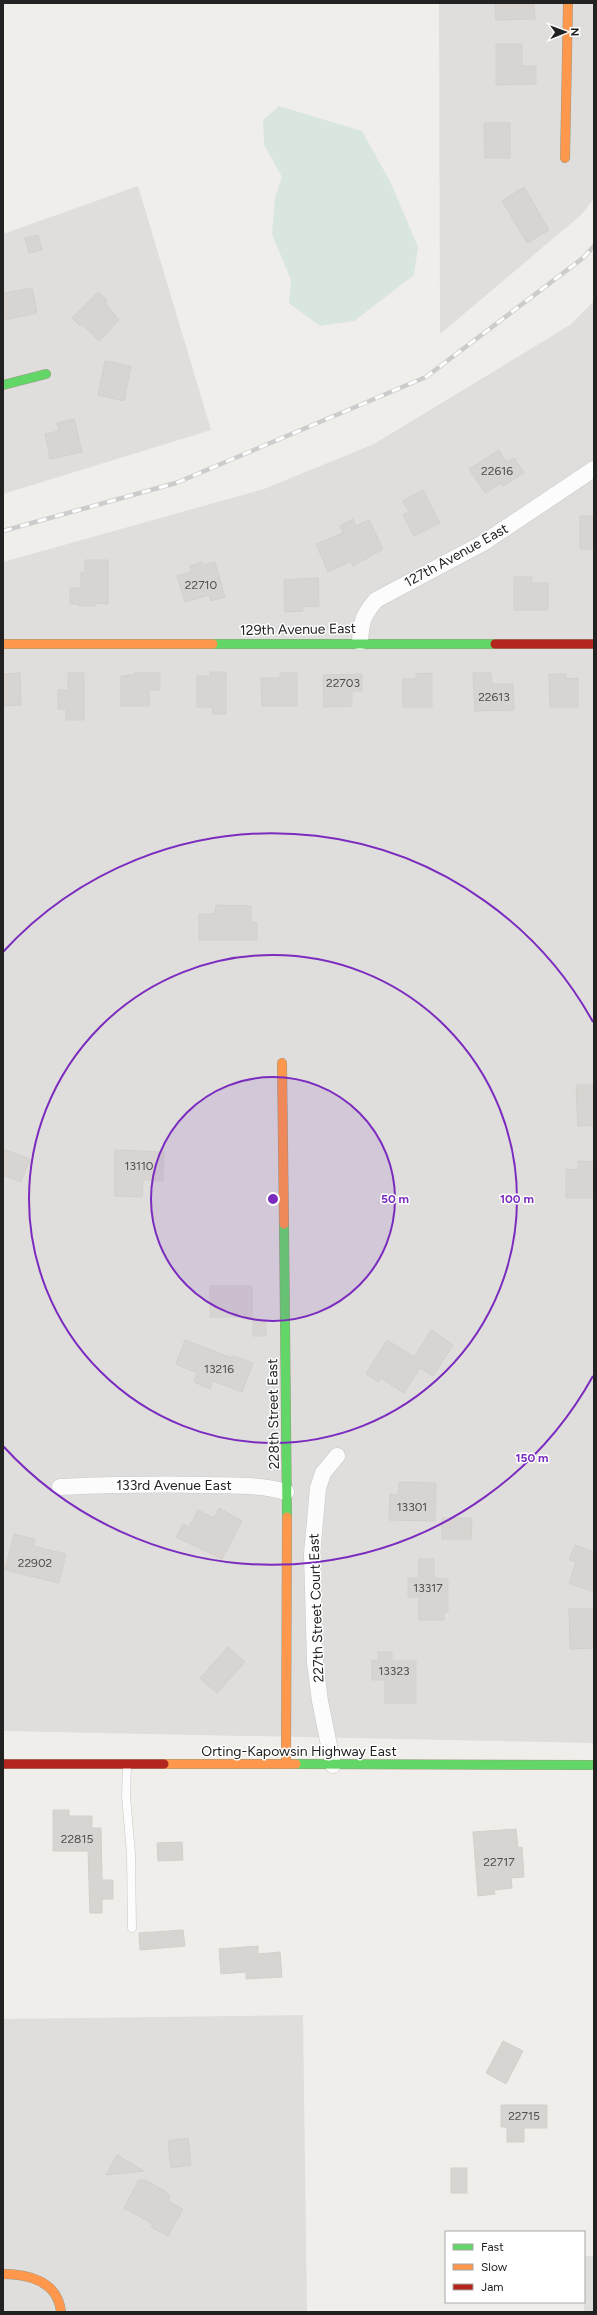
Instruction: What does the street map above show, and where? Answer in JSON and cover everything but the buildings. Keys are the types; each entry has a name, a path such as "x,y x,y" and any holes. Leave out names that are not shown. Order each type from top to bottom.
{"street":[{"path":"565,158 568,3"},
{"path":"3,385 46,374"},
{"name":"127th Avenue East","path":"360,642 361,622 368,609 376,600 483,543 594,469"},
{"name":"129th Avenue East","path":"3,644 360,642 594,644"},
{"name":"228th Street East","path":"282,1063 286,1492 286,1764"},
{"name":"227th Street Court East","path":"333,1765 320,1701 315,1664 312,1554 318,1488 323,1473 337,1456"},
{"name":"133rd Avenue East","path":"60,1487 152,1484 270,1487 286,1492"},
{"name":"Orting-Kapowsin Highway East","path":"3,1764 594,1765"},
{"path":"3,2274 25,2274 45,2282 57,2298 61,2312"}],"lane":[{"path":"127,1764 126,1796 131,1854 132,1928"}],"shaded area":[{"path":"439,3 594,3 594,199 580,216 440,334"},
{"path":"279,106 362,131 391,183 418,247 414,275 354,321 320,326 289,303 291,280 272,234 275,198 282,177 264,145 263,120"},
{"path":"138,186 211,430 3,494 3,234"},
{"path":"594,301 594,1743 3,1731 3,562 264,489 374,444 570,325"},
{"path":"303,2015 307,2312 3,2312 3,2019"},
{"path":"585,2256 594,2256 594,2312 584,2312"}],"railway":[{"path":"3,531 176,483 426,377 583,258 594,246"}],"traffic: fast":[{"path":"3,385 46,374"},
{"path":"213,644 495,644"},
{"path":"284,1224 287,1517"},
{"path":"296,1764 594,1765"}],"traffic: slow":[{"path":"565,158 568,3"},
{"path":"3,644 213,644"},
{"path":"282,1063 284,1224"},
{"path":"286,1764 287,1517"},
{"path":"164,1764 296,1764"},
{"path":"3,2274 13,2274 32,2278 48,2286 59,2301 61,2312"}],"traffic: jam":[{"path":"495,644 594,644"},
{"path":"3,1764 164,1764"}]}
